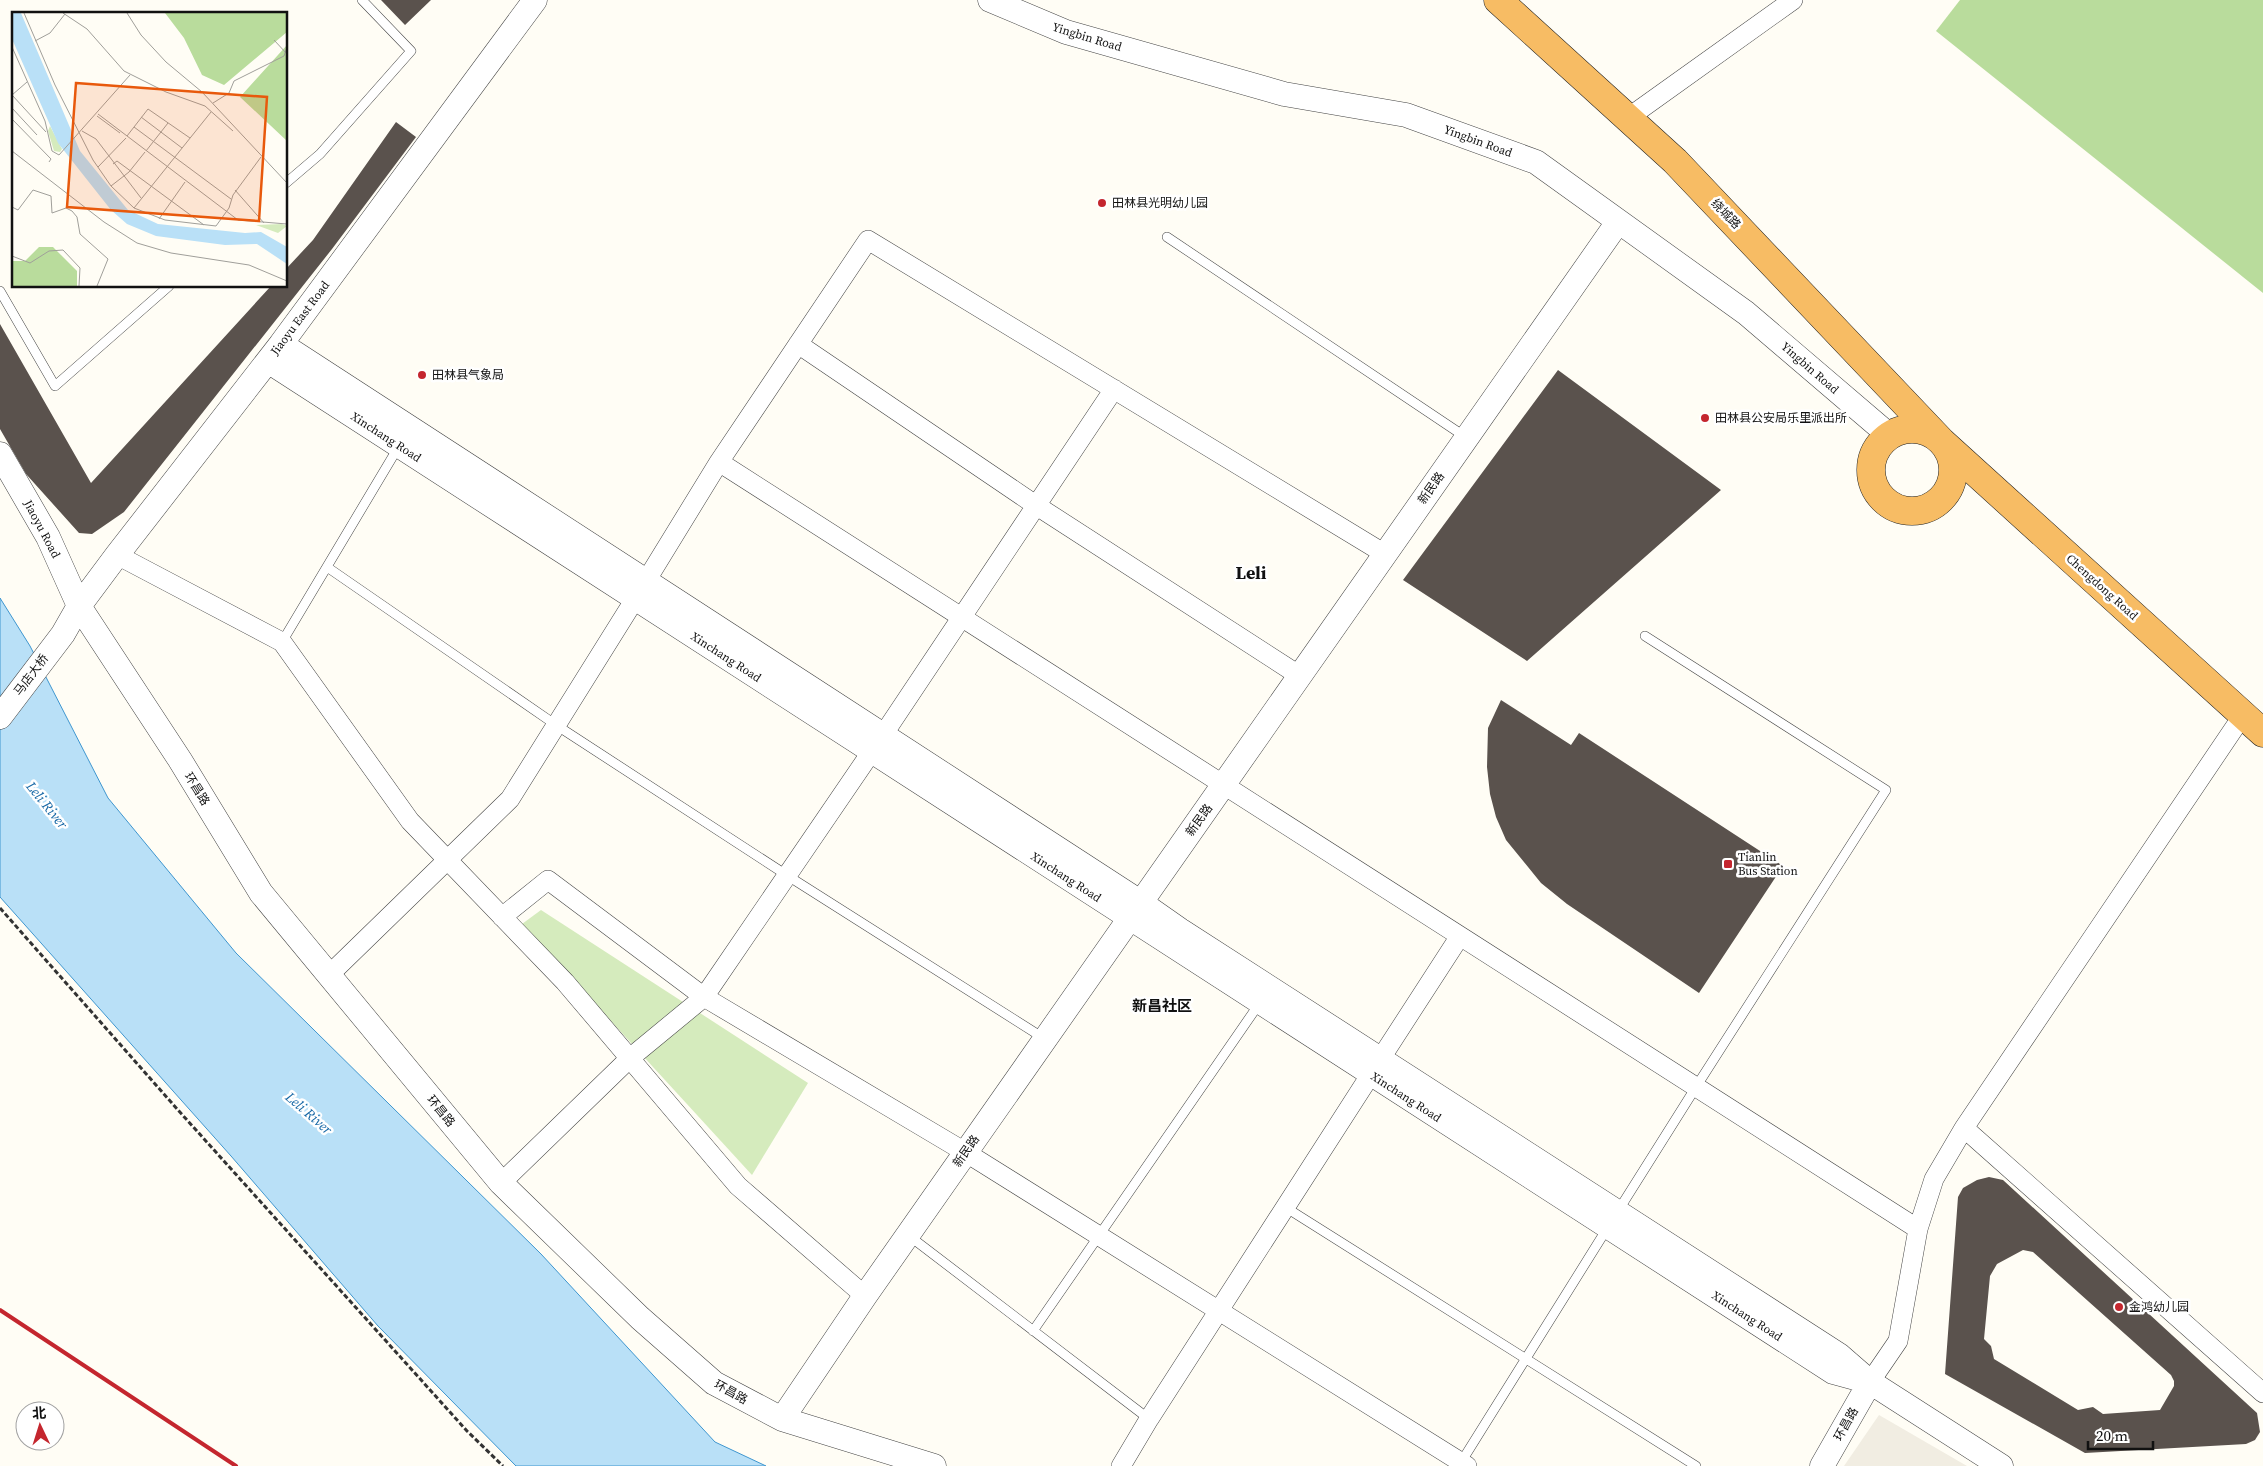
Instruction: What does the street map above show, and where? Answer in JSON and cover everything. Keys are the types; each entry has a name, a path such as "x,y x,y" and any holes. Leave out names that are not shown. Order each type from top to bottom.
{"highway":[{"name":"绕城路","path":"1498,0 1675,161 1941,441"},
{"path":"1916,429 1930,433 1941,441 1949,452 1953,465 1952,479 1947,492 1938,502 1926,509 1912,511 1899,509 1888,503 1878,494 1873,482 1871,469 1874,456 1880,445 1890,436 1902,431 1916,429"},
{"name":"Chengdong Road","path":"1941,441 2263,733"}],"street":[{"name":"Jiaoyu East Road","path":"63,634 80,606 117,555 274,353 535,0"},
{"name":"Yingbin Road","path":"990,0 1066,32 1284,94 1406,115 1536,162 1746,313 1890,436"},
{"path":"1628,118 1794,0"},
{"name":"新民路","path":"782,1419 965,1152 1618,222"},
{"path":"329,975 510,799 719,462 868,240 1385,554"},
{"path":"798,344 1037,506 1300,676"},
{"name":"Xinchang Road","path":"274,353 399,446 641,590"},
{"name":"Xinchang Road","path":"274,353 1135,910 1260,1002 1376,1066"},
{"path":"501,1183 630,1058 704,998 963,618 1114,389"},
{"name":"Jiaoyu Road","path":"0,454 48,537 80,606"},
{"path":"719,462 1918,1229"},
{"path":"117,555 282,642 410,822 565,982 738,1186 865,1296"},
{"name":"环昌路","path":"80,606 180,760 261,893 501,1183 640,1318 714,1383 782,1419 934,1466"},
{"name":"马店大桥","path":"0,717 63,634"},
{"path":"1870,1382 1898,1341 1918,1229 1934,1179 1964,1128 2242,715"},
{"path":"502,918 548,880 704,998 965,1152 1463,1465"},
{"name":"Xinchang Road","path":"1135,910 1180,930 1376,1066 1613,1219 1832,1372 1870,1382 2001,1466"},
{"path":"1121,1466 1149,1419 1460,936"},
{"path":"1964,1128 2263,1393"},
{"name":"环昌路","path":"1822,1466 1870,1382"}],"lane":[{"path":"288,182 320,154 411,51 362,0"},
{"path":"1167,237 1467,438"},
{"path":"0,291 54,386 167,288"},
{"path":"282,642 399,446"},
{"path":"327,568 556,725 788,876 1045,1039"},
{"path":"1463,1465 1613,1219 1886,790 1645,636"},
{"path":"1033,1331 1260,1002"},
{"path":"1285,1207 1696,1466"},
{"path":"908,1234 1149,1419"}],"path":[{"path":"0,908 178,1110 460,1424 503,1466"}],"green space":[{"path":"1960,0 2263,0 2263,293 1936,31"},
{"path":"541,910 808,1083 752,1175 522,924"}],"shaded area":[{"path":"1879,1415 1967,1466 1844,1466"}],"water":[{"name":"Leli River","path":"0,598 30,646 108,798 236,953 541,1254 715,1442 766,1466 516,1466 378,1326 231,1156 0,897"}],"building":[{"path":"381,0 431,0 405,25"},
{"path":"396,122 416,137 332,249 124,512 92,534 79,533 26,474 0,429 0,324 91,483 269,288 288,288 288,267 313,240"},
{"path":"1558,370 1721,490 1527,661 1403,580"},
{"path":"1501,700 1571,745 1579,733 1783,866 1699,993 1567,904 1541,883 1506,840 1496,817 1490,794 1487,767 1488,728"},
{"name":"金鸿幼儿园","path":"1989,1177 2003,1180 2257,1413 2260,1432 2255,1440 2246,1444 2085,1453 1945,1374 1958,1197 1963,1188 1977,1180","holes":["2023,1250 2033,1252 2171,1375 2174,1386 2160,1410 2103,1414 2093,1407 2078,1410 1994,1359 1991,1346 1984,1339 1990,1276 1997,1264"]}],"railway":[{"path":"0,1310 236,1466"}],"place":[{"name":"田林县光明幼儿园","path":"1102,203"},
{"name":"田林县气象局","path":"422,375"},
{"name":"田林县公安局乐里派出所","path":"1705,418"},
{"name":"Tianlin Bus Station","path":"1728,864"},
{"name":"金鸿幼儿园","path":"2119,1307"}],"district":[{"name":"Leli","path":"1251,572"},
{"name":"新昌社区","path":"1162,1005"}]}
